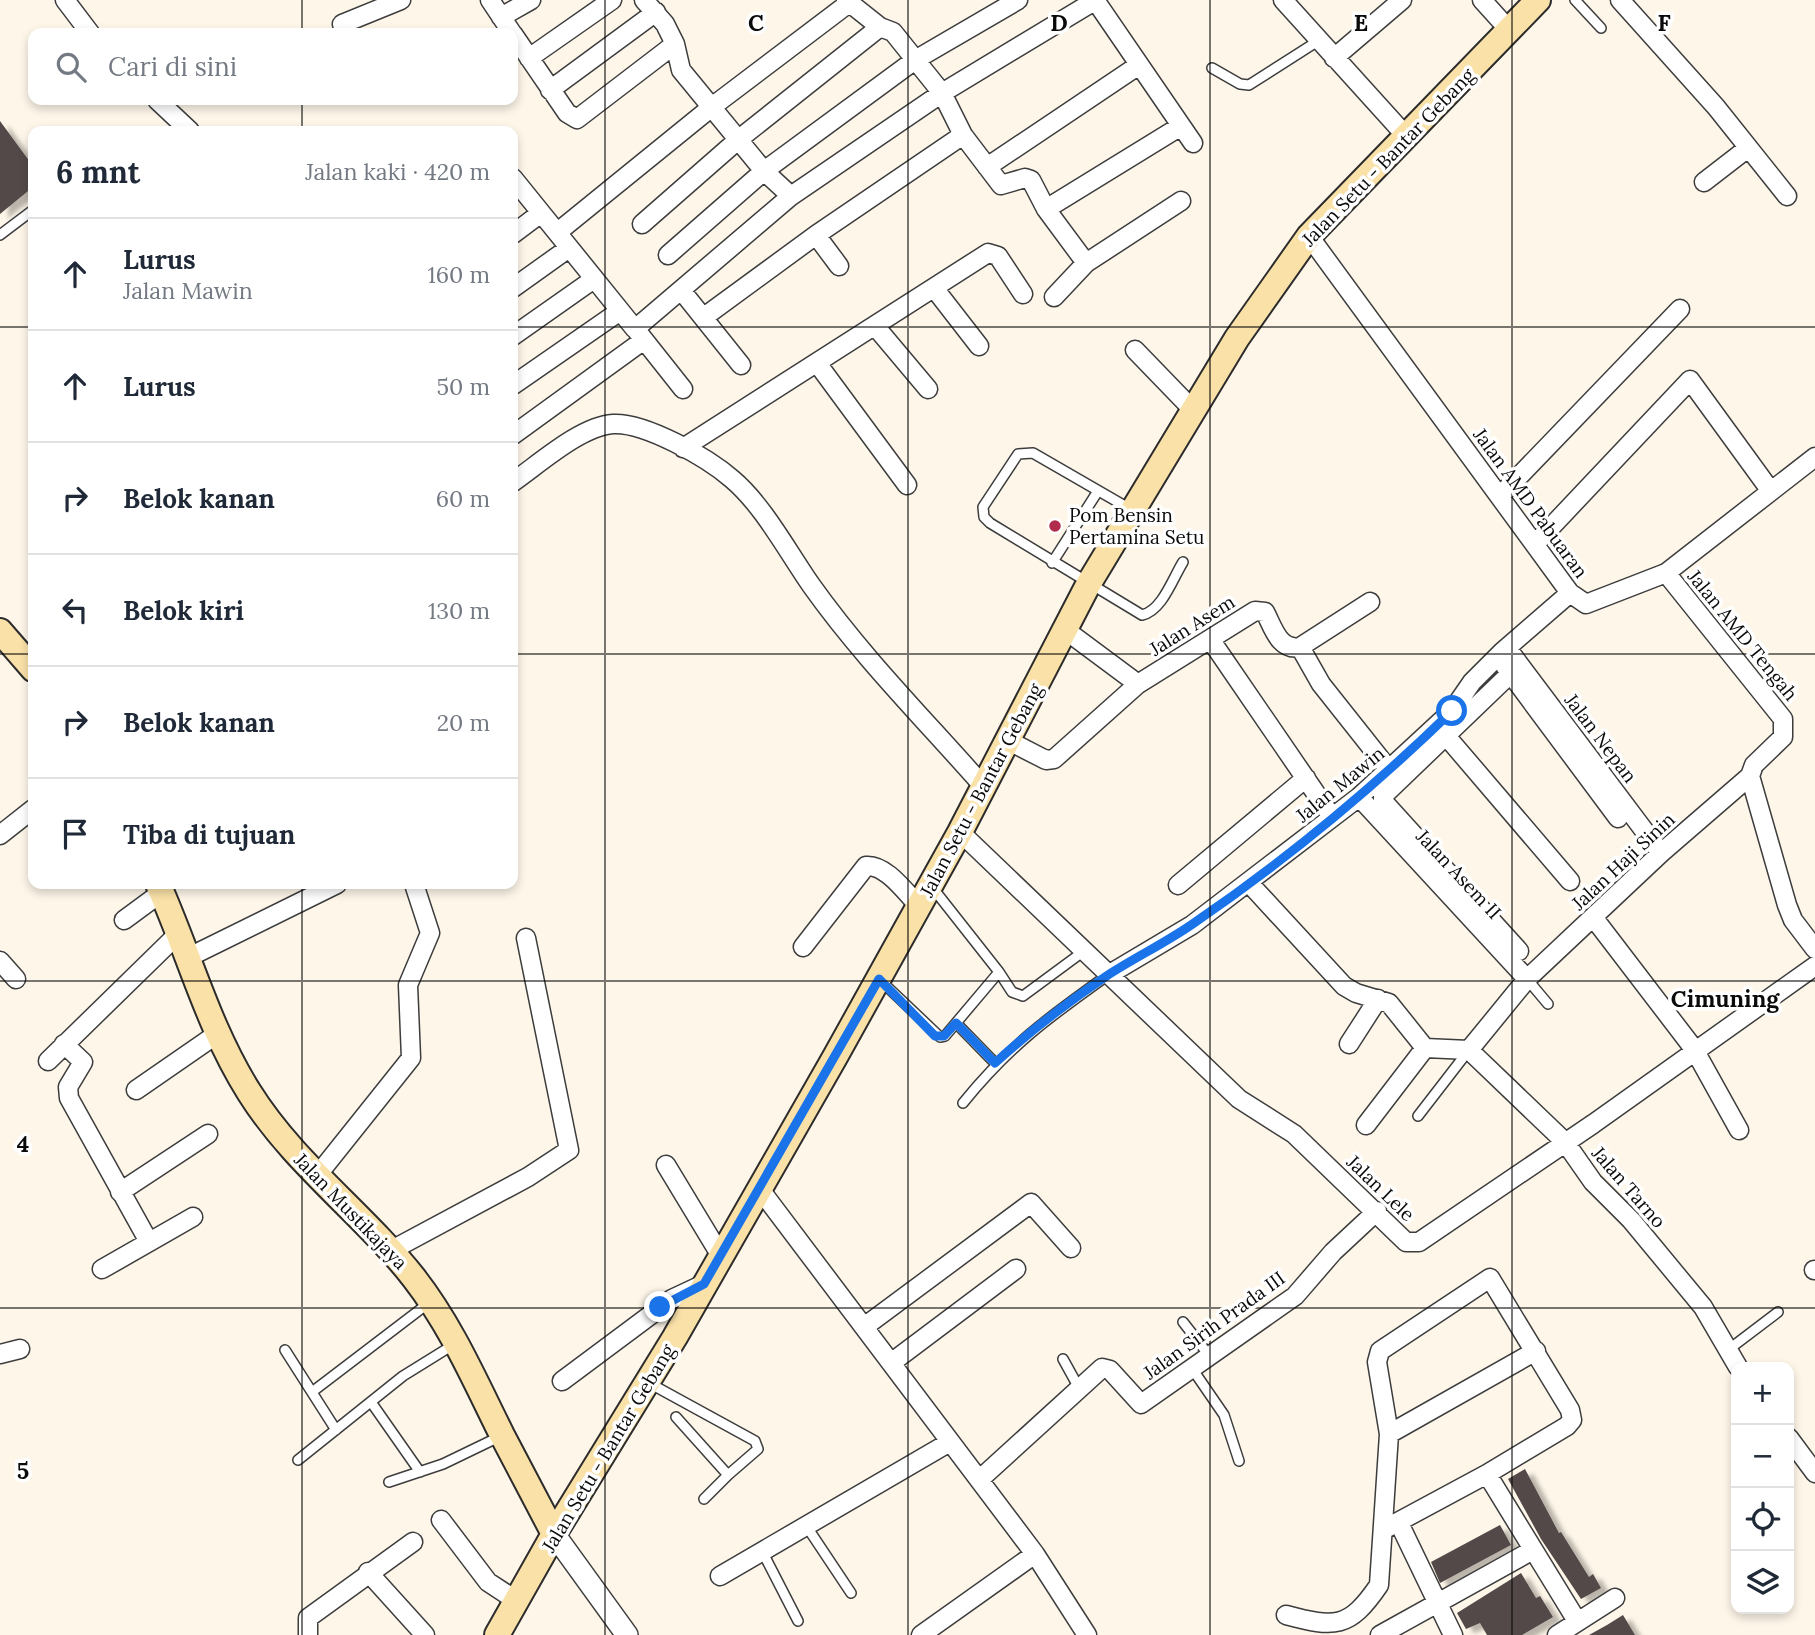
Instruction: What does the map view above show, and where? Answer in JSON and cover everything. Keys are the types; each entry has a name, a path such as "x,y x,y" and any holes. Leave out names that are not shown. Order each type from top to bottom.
{"main road":[{"name":"Jalan Setu - Bantar Gebang","path":"497,1635 554,1534 648,1382 879,979 1009,741 1089,583 1135,512 1237,338 1309,236 1538,0"},
{"path":"0,631 28,663"},
{"name":"Jalan Mustikajaya","path":"160,889 217,1034 249,1092 276,1131 316,1177 390,1251 432,1301 458,1343 554,1534"}],"street":[{"path":"65,0 86,28"},
{"path":"342,23 401,0"},
{"path":"490,0 510,28"},
{"path":"502,17 531,0"},
{"path":"529,58 612,0"},
{"path":"668,255 764,171 915,60 1018,0"},
{"path":"518,431 640,334 681,290 791,196 942,93 1096,0 1193,143"},
{"path":"1283,0 1406,136"},
{"path":"1334,58 1402,0"},
{"path":"1482,0 1510,31"},
{"path":"1620,0 1716,107 1787,196"},
{"path":"559,231 847,1 880,27 893,32 942,93 963,135 1001,185 1029,178 1046,209 1086,263"},
{"path":"550,90 650,6 675,44 681,70 764,171 791,196"},
{"path":"642,224 739,139 880,27"},
{"path":"518,41 567,113 577,119 675,44"},
{"path":"987,167 1139,65"},
{"path":"162,105 185,126"},
{"path":"1046,209 1181,126"},
{"path":"704,317 816,235 963,135"},
{"path":"1704,182 1748,148"},
{"path":"518,185 559,231 569,248 683,389"},
{"path":"1054,297 1086,263 1181,201"},
{"path":"518,230 541,213"},
{"path":"816,235 839,266"},
{"name":"Jalan AMD Pabuaran","path":"1309,236 1570,593 1586,604 1666,573 1815,457"},
{"path":"518,284 569,248"},
{"path":"684,448 988,253 993,253 1023,294"},
{"path":"518,332 594,279"},
{"path":"934,288 979,346"},
{"path":"681,290 741,365"},
{"path":"1500,496 1680,309"},
{"path":"518,381 620,311"},
{"path":"875,326 928,389"},
{"path":"1135,350 1194,411"},
{"path":"817,363 907,485"},
{"path":"1535,544 1690,380 1770,490"},
{"path":"518,479 581,435 601,426 625,424 684,448 733,479 783,540 811,585 845,628 984,788"},
{"name":"Jalan AMD Tengah","path":"1666,573 1783,719 1783,737 1754,765 1750,776"},
{"name":"Jalan Mawin","path":"1108,975 1192,925 1359,797 1452,711 1472,682 1505,650 1570,593"},
{"path":"1370,602 1300,647 1321,684 1390,771"},
{"name":"Jalan Asem","path":"1009,741 1046,760 1054,759 1138,684 1259,610 1265,612 1283,645 1300,647"},
{"path":"1064,629 1138,684"},
{"path":"1210,639 1332,817"},
{"path":"1505,650 1509,675 1618,818"},
{"name":"Jalan Nepan","path":"1505,650 1661,853"},
{"path":"1509,675 1383,796 1383,801 1519,951"},
{"path":"1447,737 1570,881"},
{"path":"1750,776 1787,905 1793,920 1815,949"},
{"name":"Jalan Haji Sinin","path":"1469,1050 1527,979 1661,853 1750,776"},
{"path":"1178,885 1306,778"},
{"name":"Jalan Asem II","path":"1359,797 1527,979"},
{"path":"0,835 28,813"},
{"name":"Jalan Lele","path":"960,832 1239,1099 1294,1134 1377,1211 1406,1242 1419,1242 1815,966"},
{"path":"803,947 866,866 874,865 925,896"},
{"path":"1249,883 1344,986 1356,993 1389,1003 1425,1048 1469,1050"},
{"path":"124,920 159,889"},
{"path":"187,958 327,889"},
{"path":"316,1177 411,1058 408,985 429,933 416,889"},
{"path":"1593,917 1694,1049 1739,1129"},
{"path":"48,1061 178,934"},
{"path":"390,1251 528,1177 569,1150 526,938"},
{"path":"0,961 16,979"},
{"path":"1349,1044 1378,999"},
{"path":"136,1090 217,1034"},
{"path":"64,1044 83,1062 68,1087 69,1098 149,1242"},
{"path":"1366,1125 1425,1048"},
{"name":"Jalan Tarno","path":"1469,1050 1565,1142 1593,1182 1631,1220 1703,1307 1735,1362"},
{"path":"120,1192 208,1135"},
{"path":"666,1165 721,1256"},
{"path":"759,1188 1034,1554 1087,1635"},
{"path":"864,1327 1031,1203 1071,1248"},
{"name":"Jalan Sirih Prada III","path":"979,1480 1079,1388 1106,1368 1141,1404 1208,1354 1295,1296 1333,1252 1377,1211"},
{"path":"102,1269 193,1217"},
{"path":"891,1363 1016,1269"},
{"path":"1286,1615 1324,1625 1343,1622 1360,1608 1379,1585 1391,1526 1389,1434 1377,1362 1380,1351 1490,1278 1536,1351 1570,1410 1572,1420 1567,1426 1487,1475 1391,1526"},
{"path":"562,1381 673,1299 704,1284"},
{"path":"0,1354 20,1349"},
{"path":"1389,1434 1536,1351"},
{"path":"720,1576 950,1442"},
{"path":"1794,1444 1815,1473"},
{"path":"1487,1475 1577,1621"},
{"path":"441,1520 488,1582 517,1601"},
{"path":"1391,1526 1453,1635"},
{"path":"554,1534 627,1635"},
{"path":"308,1635 309,1618 368,1572 413,1542"},
{"path":"1380,1635 1533,1550"},
{"path":"922,1635 1034,1554"},
{"path":"368,1572 425,1635"},
{"path":"1557,1635 1615,1598"}],"lane":[{"path":"1575,0 1601,28"},
{"path":"1212,68 1240,84 1249,85 1318,41"},
{"path":"0,235 28,214"},
{"path":"1135,512 1025,452 1018,454 983,507 984,517 990,523 1052,563 1142,615 1149,614 1183,562"},
{"path":"1052,563 1098,491"},
{"path":"925,896 999,972 1013,992 1023,996 1084,951"},
{"path":"879,979 935,1036 944,1036 999,972"},
{"path":"963,1103 995,1063 1028,1032 1108,975"},
{"path":"1527,979 1548,1004"},
{"path":"956,1023 995,1063"},
{"path":"1418,1116 1469,1050"},
{"path":"312,1392 432,1301"},
{"path":"1728,1350 1778,1312"},
{"path":"1183,1322 1208,1354"},
{"path":"298,1460 403,1376 458,1343"},
{"path":"285,1350 336,1430"},
{"path":"1063,1359 1079,1388"},
{"path":"1191,1367 1224,1415 1239,1461"},
{"path":"648,1382 758,1445 758,1449 704,1499"},
{"path":"371,1402 420,1472"},
{"path":"676,1417 728,1475"},
{"path":"389,1482 420,1472 503,1436"},
{"path":"807,1527 851,1593"},
{"path":"762,1551 798,1620"}],"building":[{"path":"0,121 28,159 28,191 0,214"},
{"path":"1525,1469 1559,1533 1561,1532 1589,1577 1593,1574 1601,1588 1581,1599 1541,1539 1508,1479"},
{"path":"1500,1525 1511,1545 1440,1583 1431,1562"},
{"path":"1521,1573 1536,1598 1540,1596 1553,1617 1522,1635 1487,1635 1480,1623 1466,1629 1457,1613"},
{"path":"1623,1615 1635,1635 1589,1635 1607,1625"}],"place":[{"name":"Pom Bensin Pertamina Setu","path":"1055,526"}],"district":[{"name":"Cimuning","path":"1725,999"}],"route":[{"path":"660,1307 704,1284 879,979 935,1036 944,1036 956,1023 995,1063 1028,1032 1108,975 1192,925 1249,883 1390,771 1452,711"}]}
